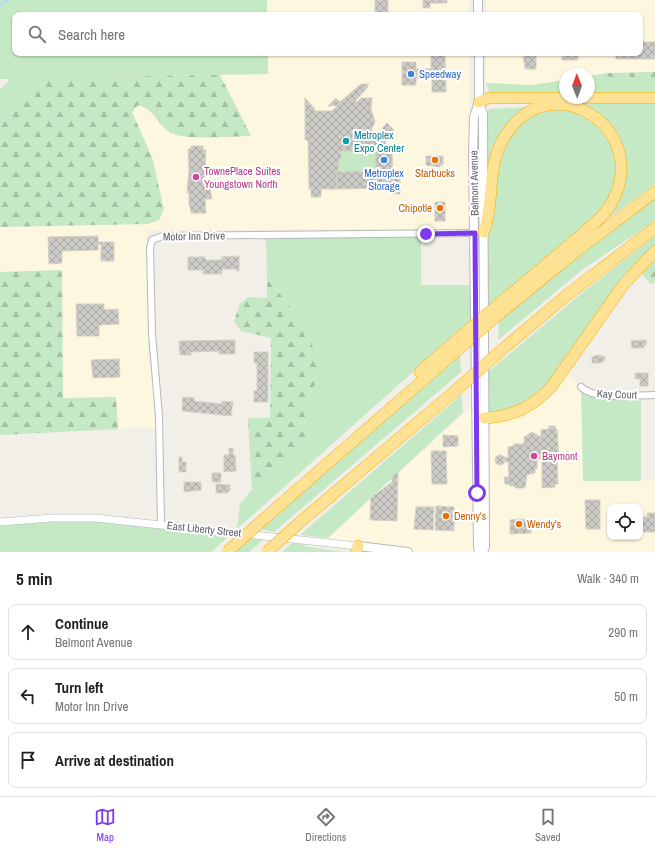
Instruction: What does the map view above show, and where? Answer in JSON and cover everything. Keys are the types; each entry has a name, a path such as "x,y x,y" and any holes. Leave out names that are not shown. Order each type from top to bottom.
{"highway":[{"path":"479,102 489,98 655,98"},
{"path":"227,552 604,214 618,188 622,165 618,145 611,131 599,119 586,111 569,105 489,104 479,102"},
{"path":"479,233 488,219 491,176 495,157 502,141 512,126 527,113 540,107 556,104"},
{"path":"499,309 655,192"},
{"path":"266,552 567,295 655,228"},
{"path":"480,419 501,418 516,413 529,407 543,396 552,386 624,284 655,251"}],"main road":[{"path":"478,0 478,12"},
{"name":"Belmont Avenue","path":"479,56 479,102 483,114 479,233 479,552"},
{"name":"Belmont Avenue","path":"480,419 485,547 483,552"},
{"name":"East Liberty Street","path":"357,549 408,552"}],"street":[{"name":"Motor Inn Drive","path":"162,525 159,409 152,334 150,248 152,240 163,236 479,233"},
{"name":"Kay Court","path":"581,387 587,392 597,395 655,395"},
{"name":"East Liberty Street","path":"0,522 52,518 95,518 357,549"}],"shaded area":[{"path":"267,0 469,0 469,12 267,12"},
{"path":"486,0 655,0 655,76 608,73 595,75 595,68 559,68 559,81 531,85 486,83 486,56 643,56 643,12 486,12"},
{"path":"268,56 469,56 469,223 467,229 147,230 148,349 154,399 155,427 118,429 116,397 63,399 62,270 0,272 0,227 147,224 153,160 132,112 138,105 149,108 168,130 251,136 220,75 268,74"},
{"path":"563,370 581,387 583,481 655,480 655,552 382,552 323,542 476,403 476,418 501,418"}],"green space":[{"path":"0,0 267,0 267,12 12,12 12,56 268,56 268,74 43,78 0,127 0,90 10,79 0,79"},
{"path":"655,72 655,80 649,81 595,75 608,73"},
{"path":"220,75 251,136 210,138 187,137 171,133 166,130 153,114 144,107 138,105 132,112 153,160 164,210 159,220 147,224 0,227 0,127 43,78"},
{"path":"595,75 655,80 655,93 595,94"},
{"path":"559,81 559,94 496,95 489,91 486,83 531,85"},
{"path":"655,100 655,184 602,223 616,199 620,143 611,126 577,104 595,104 595,102"},
{"path":"533,107 524,112 510,124 500,138 488,164 488,109"},
{"path":"566,109 581,114 593,121 607,137 616,159 617,176 615,186 608,200 595,216 559,249 488,306 488,237 490,209 500,158 509,138 525,120 542,113"},
{"path":"341,151 376,151 376,169 379,169 379,171 338,172"},
{"path":"655,197 655,221 583,269 498,340 499,320 557,272"},
{"path":"655,236 655,246 544,389 523,405 492,413 489,411 488,372 582,293"},
{"path":"421,237 421,285 471,285 471,320 237,529 240,504 252,490 314,436 305,426 309,395 322,372 287,303 267,277 266,238"},
{"path":"655,255 655,283 651,284 639,270"},
{"path":"62,270 63,398 116,397 118,429 0,435 0,272"},
{"path":"267,277 287,303 309,336 322,372 309,395 305,426 315,436 252,490 248,418 270,418 271,338 241,331 234,321 240,304 248,297 267,298"},
{"path":"460,354 461,372 274,532 260,529"},
{"path":"581,387 587,392 641,395 641,481 583,481"},
{"path":"461,395 463,412 328,538 300,535"},
{"path":"73,521 113,522 230,535 211,552 0,552 0,525"},
{"path":"251,537 264,539 249,552 234,552"},
{"path":"293,542 309,547 344,552 282,552"}],"building":[{"path":"375,0 388,0 388,12 375,12"},
{"path":"423,0 447,0 447,3 430,3 430,8 423,8"},
{"path":"643,42 655,42 655,59 616,59 616,56 643,56"},
{"path":"431,56 445,56 446,92 432,92 432,78 416,78 416,69 431,69"},
{"path":"523,56 536,56 536,69 525,69"},
{"path":"562,56 578,56 578,60 562,60"},
{"path":"402,62 416,62 416,85 402,85"},
{"name":"Metroplex Expo Center","path":"361,84 369,84 355,101 357,102 361,98 372,98 371,109 375,122 371,130 386,142 385,144 387,148 375,148 376,151 341,151 338,172 336,172 337,189 321,189 321,197 311,197 311,189 309,189 308,140 305,140 305,98 315,111 332,111 338,105 328,106 336,98 340,102"},
{"path":"387,123 394,130 383,139 378,134"},
{"name":"TownePlace Suites Youngstown North","path":"191,146 203,146 203,150 206,150 204,184 209,184 212,199 205,199 206,213 191,213 189,206 189,193 187,193 189,170 188,149 191,149"},
{"name":"Metroplex Storage","path":"375,148 392,148 393,188 337,189 336,172 379,171 379,169 376,169"},
{"name":"Starbucks","path":"426,156 443,156 443,165 440,165 440,167 426,165"},
{"path":"393,176 400,176 400,194 393,194"},
{"name":"Chipotle","path":"435,202 445,202 445,221 435,221"},
{"path":"98,236 98,242 114,242 114,261 101,261 101,244 98,244 98,250 62,251 62,263 49,264 48,237"},
{"path":"239,256 239,271 237,271 237,269 222,269 222,274 203,274 203,271 206,270 188,270 188,257 205,257 205,260 222,260 222,257"},
{"path":"76,304 104,304 104,310 118,309 119,324 99,325 99,336 77,336"},
{"path":"235,340 235,354 219,354 219,351 191,352 191,355 180,355 179,341"},
{"path":"646,340 646,345 644,345 644,348 632,348 631,341"},
{"path":"254,352 268,352 268,402 254,402 254,391 257,391 257,363 254,363"},
{"path":"598,355 605,357 605,361 602,361 602,363 592,363 592,357"},
{"path":"119,359 120,377 93,378 91,360"},
{"path":"635,373 648,373 648,386 640,386 640,379 635,379"},
{"path":"183,397 194,398 194,401 222,404 222,401 233,402 231,416 182,411"},
{"name":"Baymont","path":"549,426 555,426 555,429 557,429 559,460 557,460 558,484 555,484 555,487 542,488 542,459 537,459 537,469 535,469 535,473 527,475 525,488 515,488 515,486 505,484 504,477 509,477 508,461 504,462 504,457 508,458 508,447 514,446 514,444 524,444 524,437 532,432 541,437 541,430 549,429"},
{"path":"443,435 458,436 458,446 443,447"},
{"path":"229,448 233,448 236,471 224,472 224,455 229,455"},
{"path":"431,451 446,451 447,484 432,484"},
{"path":"498,455 502,455 505,460 502,465 498,465 495,462 495,458"},
{"path":"179,457 182,457 182,462 186,462 186,472 179,472"},
{"path":"398,472 397,521 370,520 371,498 392,482 393,476"},
{"path":"212,473 221,473 221,482 212,482"},
{"path":"184,482 201,482 201,490 184,492"},
{"path":"216,484 230,485 230,491 228,491 228,493 216,493"},
{"path":"585,500 600,500 600,529 586,529"},
{"name":"Denny's","path":"436,506 454,507 454,512 457,512 457,522 454,522 454,531 435,530"},
{"path":"416,507 434,507 433,530 414,529"},
{"path":"647,513 655,513 655,532 643,532 643,517 647,517"},
{"name":"Wendy's","path":"510,520 528,520 528,529 531,529 531,533 510,534"}],"waterway":[{"path":"0,5 8,0"}],"place":[{"name":"Speedway","path":"411,74"},
{"name":"Metroplex Expo Center","path":"346,141"},
{"name":"Metroplex Storage","path":"384,160"},
{"name":"Starbucks","path":"435,160"},
{"name":"TownePlace Suites Youngstown North","path":"196,177"},
{"name":"Chipotle","path":"440,208"},
{"name":"Baymont","path":"534,456"},
{"name":"Denny's","path":"446,516"},
{"name":"Wendy's","path":"519,524"}],"route":[{"path":"426,234 475,233 477,493"}]}
